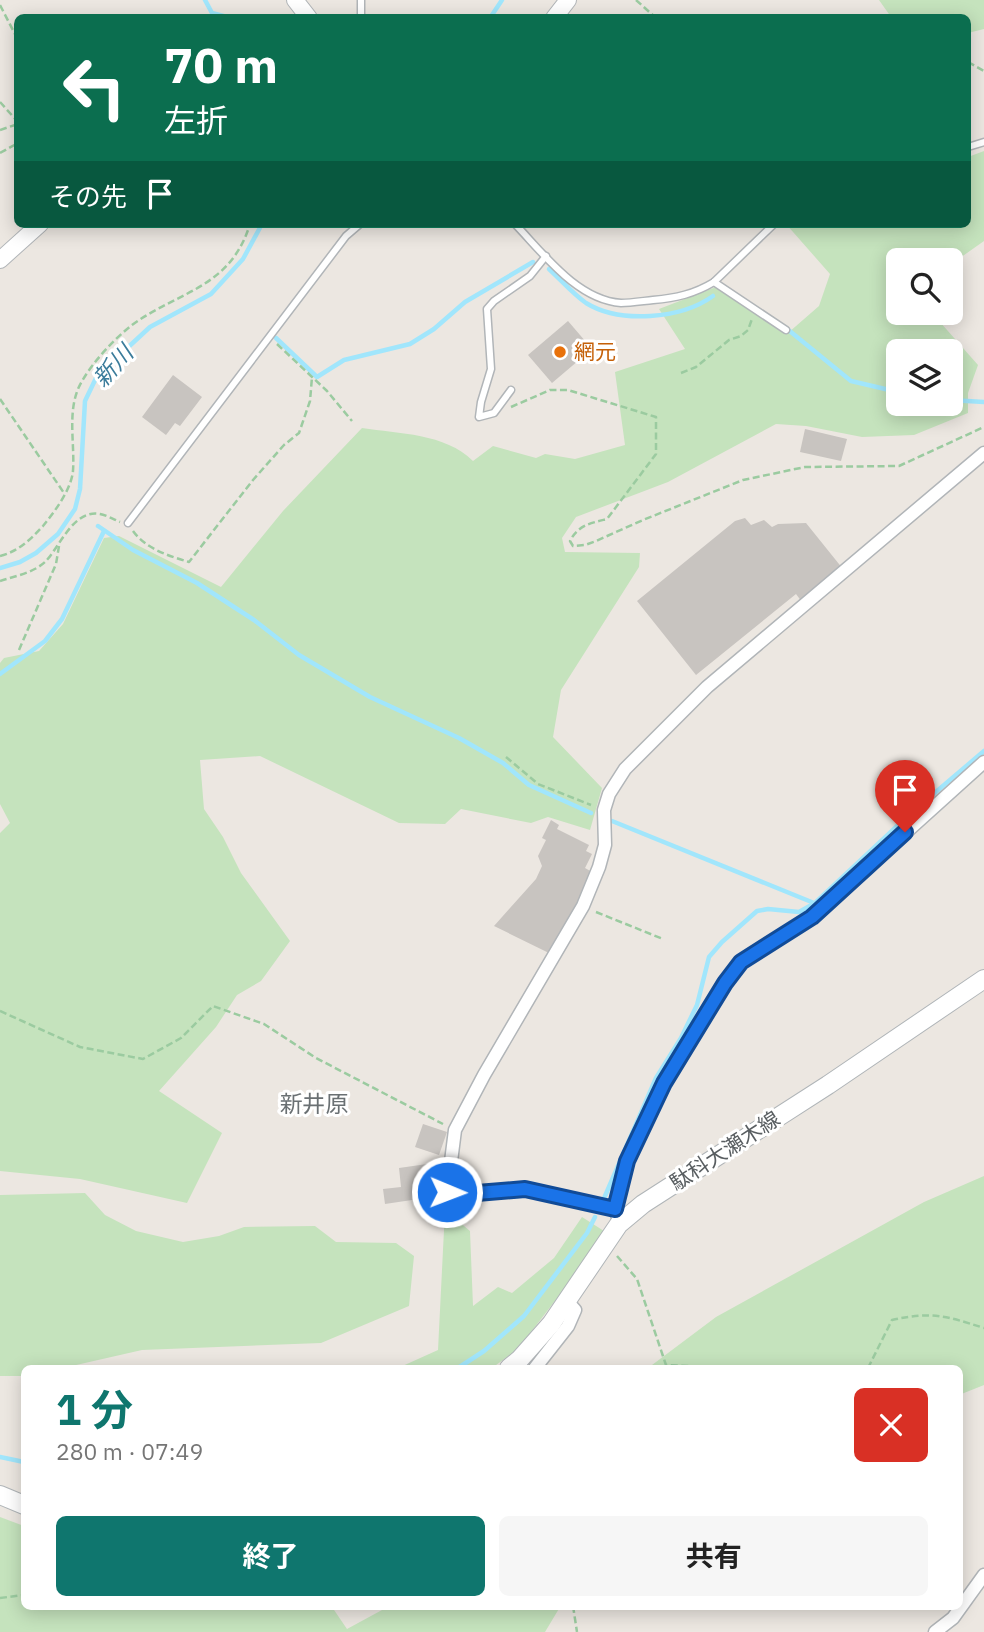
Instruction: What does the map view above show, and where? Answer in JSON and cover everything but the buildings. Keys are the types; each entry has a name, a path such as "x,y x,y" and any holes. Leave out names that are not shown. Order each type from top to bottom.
{"main road":[{"name":"駄科大瀬木線","path":"512,1365 543,1333 567,1301 606,1243 617,1216 643,1204 828,1085 984,979"},
{"path":"0,1496 21,1504"}],"street":[{"path":"295,0 306,14"},
{"path":"557,14 568,0"},
{"path":"0,260 36,228"},
{"path":"984,453 707,687 625,769 609,794 604,810 605,845 600,867 583,906 484,1075 455,1130 447,1192 465,1194 525,1189 617,1216 627,1161 664,1083 725,983 741,962 812,917 984,762"},
{"path":"537,1365 568,1326 575,1310 567,1301"},
{"path":"963,1604 984,1575"},
{"path":"935,1632 959,1610"}],"lane":[{"path":"128,523 346,236 355,228"},
{"path":"520,228 576,284 592,294 620,303 682,297 714,282 770,228"},
{"path":"511,390 494,413 479,417 491,369 487,309 494,300 530,276 546,256"},
{"path":"714,282 786,330"}],"path":[{"path":"636,0 652,14"},
{"path":"0,5 14,32"},
{"path":"0,102 14,118"},
{"path":"0,556 15,552 31,539 57,510 70,485 73,470 72,410 80,383 98,358 132,326 205,285 227,267 248,228"},
{"path":"681,373 695,367 729,340 748,330 754,309"},
{"path":"269,337 312,377 352,421"},
{"path":"0,581 26,573 44,562 75,523 92,514 128,523 138,538 163,554 189,562 253,480 284,445 299,433 310,401 312,377"},
{"path":"494,413 550,390 568,390 656,418 656,454 607,519 589,523 575,531 570,541 573,546 596,541 743,480 805,467 899,467 984,427"},
{"path":"0,398 64,493"},
{"path":"19,650 56,564 60,543"},
{"path":"506,757 538,784 604,810"},
{"path":"583,906 663,939"},
{"path":"0,1011 80,1047 143,1059 181,1038 213,1006 264,1024 316,1058 455,1130"},
{"path":"606,1243 637,1279 666,1364 682,1365"},
{"path":"870,1365 892,1320 940,1315 984,1328"},
{"path":"0,1598 21,1595"},
{"path":"574,1610 578,1632"}],"green space":[{"path":"879,0 984,0 984,29 971,32 971,14 889,14"},
{"path":"984,151 984,241 963,256 963,248 886,248 886,325 943,325 955,339 886,339 886,416 961,416 914,435 862,437 806,426 776,424 668,482 576,517 562,538 565,552 640,553 639,567 561,690 553,737 602,788 590,830 548,817 531,823 461,809 445,824 399,823 260,756 200,760 204,809 223,837 241,873 290,941 261,981 237,995 216,1027 159,1091 222,1133 187,1203 80,1179 0,1171 0,833 10,823 0,804 0,663 4,658 39,651 63,624 104,538 119,536 221,587 283,511 362,428 435,440 462,452 473,461 493,446 536,458 545,454 575,459 625,445 615,372 685,349 659,309 716,287 788,333 819,306 830,274 790,228 971,228 971,156"},
{"path":"963,348 978,365 968,393 968,413 963,415"},
{"path":"984,1176 984,1385 963,1393 963,1365 652,1365 716,1317 924,1202"},
{"path":"85,1193 105,1215 136,1231 183,1242 219,1236 244,1227 315,1226 336,1242 396,1243 414,1256 409,1306 321,1343 142,1350 76,1365 21,1365 21,1376 0,1376 0,1195"},
{"path":"445,1210 470,1231 473,1306 498,1287 512,1293 554,1258 582,1217 604,1231 574,1276 518,1349 496,1365 405,1365 438,1350"},
{"path":"0,1517 21,1525 21,1610 334,1610 347,1629 382,1610 558,1610 545,1632 0,1632"}],"waterway":[{"path":"205,0 212,13 216,14"},
{"name":"新川","path":"493,14 502,0"},
{"name":"新川","path":"0,568 20,562 36,553 58,534 75,509 80,489 85,401 97,376 150,327 211,294 243,259 260,228"},
{"path":"276,338 317,377 344,360 410,344 434,329 465,302 533,262"},
{"path":"549,269 586,303 616,314 668,314 700,304 713,296"},
{"path":"786,328 851,381 886,389"},
{"path":"963,401 984,402"},
{"path":"98,526 133,550 197,583 254,620 299,655 370,697 459,738 503,763 529,785 591,813"},
{"path":"0,674 45,641 62,619 104,531"},
{"path":"602,1203 656,1078 681,1038 697,1005 709,957 757,911 768,909 799,912 815,903 910,814 984,751"},
{"path":"612,821 814,903"},
{"path":"463,1365 484,1351 524,1316 587,1233 595,1217"},
{"path":"0,1457 21,1461"}],"place":[{"name":"網元","path":"560,352"}],"district":[{"name":"新井原","path":"314,1104"}],"route":[{"path":"447,1192 465,1194 525,1189 615,1209 627,1161 664,1083 725,983 741,962 812,917 905,832"}]}
